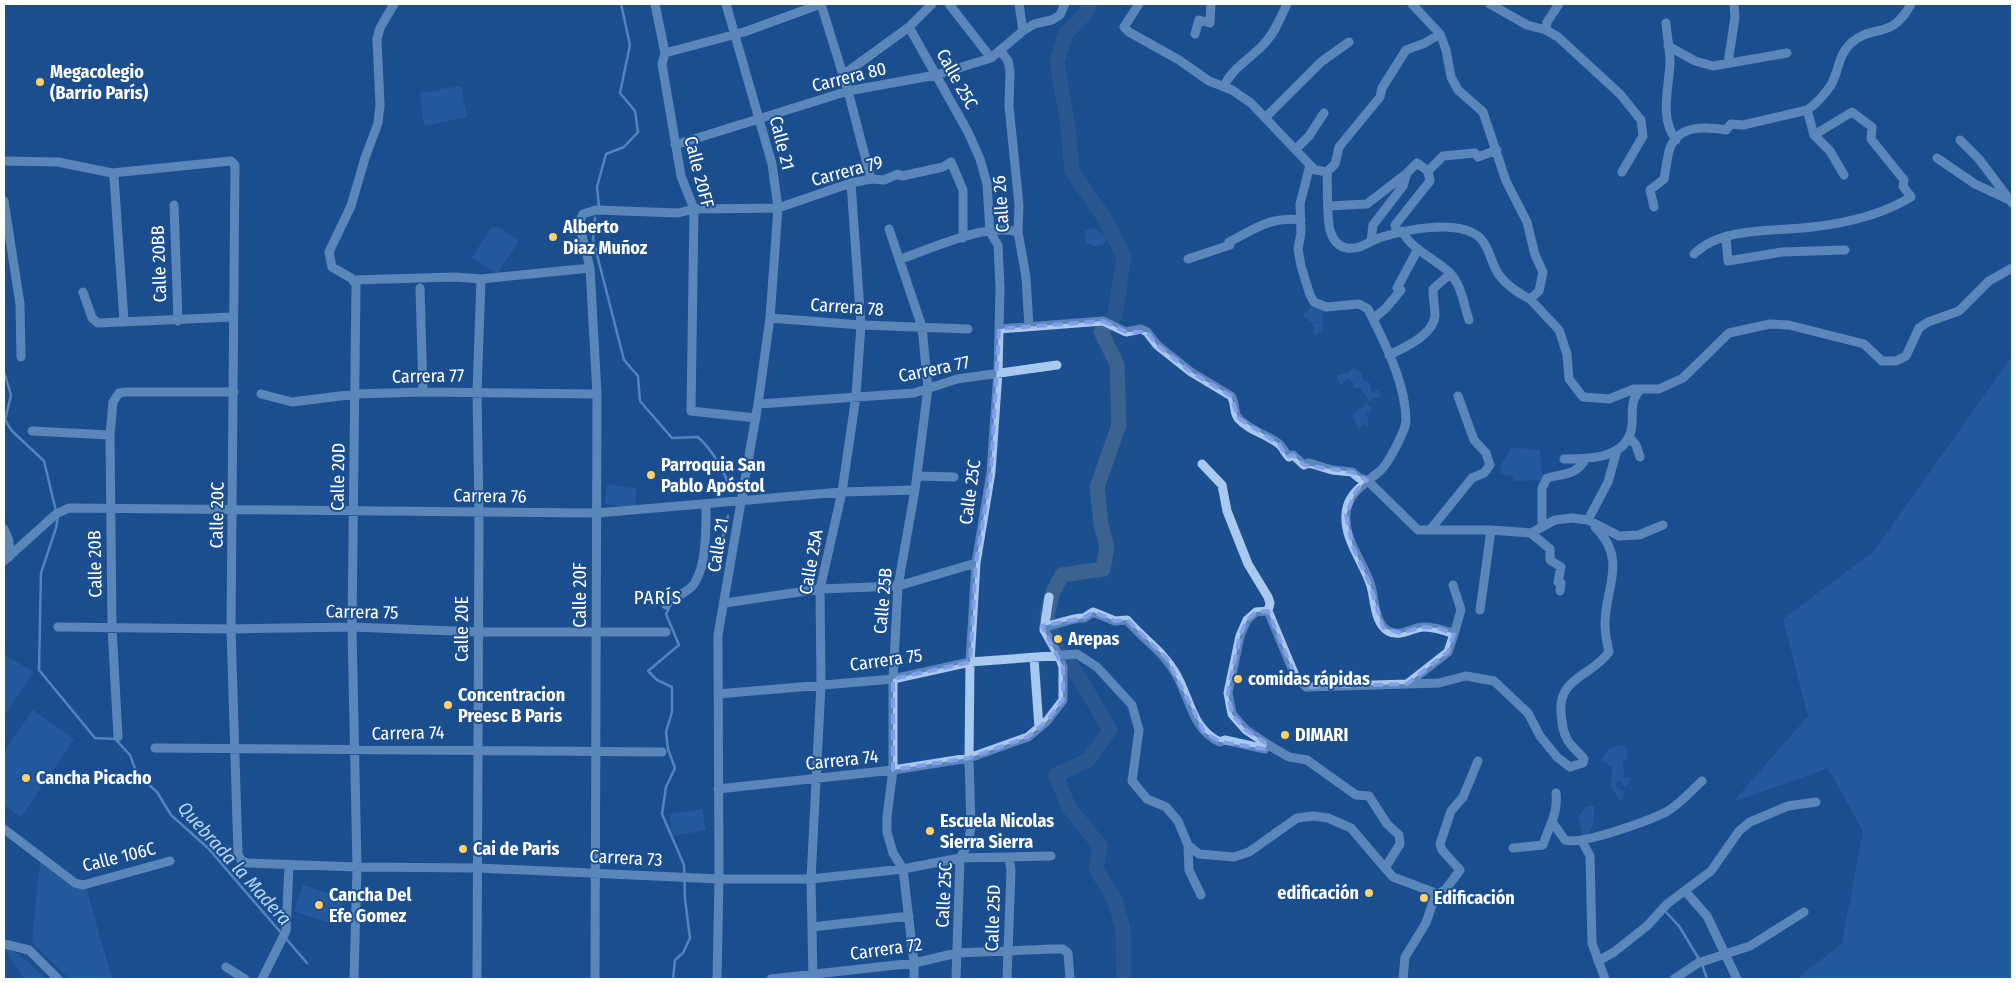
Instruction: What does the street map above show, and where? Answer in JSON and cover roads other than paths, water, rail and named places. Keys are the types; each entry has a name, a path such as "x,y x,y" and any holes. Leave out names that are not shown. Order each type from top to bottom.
{"street":[{"path":"394,4 380,28 377,39 380,106 378,123 365,158 351,206 330,252 332,268 353,280 455,277 482,279 590,268"},
{"name":"Calle 20FF","path":"655,4 665,53 662,64 675,145 681,176 694,209 691,411 756,418"},
{"name":"Calle 21","path":"717,979 719,879 718,635 758,404 770,318 778,208 772,164 726,4"},
{"path":"665,53 736,34 821,4 848,91 871,179"},
{"path":"843,75 909,27 932,4"},
{"path":"949,4 991,58"},
{"path":"1019,4 1024,31"},
{"name":"Carrera 80","path":"675,145 848,91 936,75 991,58 1034,24 1052,20 1060,15 1065,4"},
{"path":"1139,4 1124,27 1187,65 1209,81 1224,86 1251,103 1310,165 1316,170 1326,172"},
{"path":"1195,34 1199,20 1210,23 1211,4"},
{"path":"1224,86 1232,73 1243,65 1241,63 1265,43 1281,18 1287,4"},
{"path":"1412,4 1440,34 1446,50 1451,77 1458,90 1482,112 1497,150 1506,181 1528,222 1535,255 1543,272 1539,291 1530,299"},
{"path":"1490,4 1527,25 1546,30 1568,45 1591,69 1609,82 1641,120 1643,136 1625,163 1622,172"},
{"path":"1546,30 1547,22 1559,4"},
{"path":"1728,63 1732,26 1735,17 1734,4"},
{"path":"1654,207 1650,190 1664,179 1670,147 1676,140 1689,130 1700,127 1726,130 1730,124 1743,125 1807,110 1830,86 1842,53 1851,43 1861,36 1891,27 1900,20 1911,4"},
{"path":"1666,23 1670,63 1666,115 1670,132 1676,140"},
{"name":"Calle 25C","path":"909,27 980,159 986,184 990,232 998,245 998,372 991,472 976,563 970,662 969,758 971,826 968,844 960,858 956,979"},
{"path":"1326,172 1335,164 1339,147 1380,97 1382,88 1406,50 1426,43 1440,34"},
{"path":"1265,118 1321,62 1349,42"},
{"path":"1668,46 1695,61 1713,66 1787,53"},
{"name":"Calle 26","path":"1000,50 1008,61 1015,178 1019,205 1018,232 1026,277 1029,327"},
{"path":"1807,110 1814,136 1830,151 1844,175"},
{"path":"1694,254 1704,244 1726,238 1760,231 1846,222 1893,208 1911,198 1902,186 1904,180 1871,139 1872,127 1852,112 1814,136"},
{"path":"1296,149 1309,136 1324,113"},
{"path":"1960,140 1998,182 2010,201"},
{"path":"1428,171 1443,156 1475,153 1478,157 1497,150"},
{"path":"1937,158 1974,184 2010,201"},
{"name":"Calle 20C","path":"4,160 58,162 112,173 231,162 235,170 233,317 234,510 231,629 238,854 241,860"},
{"name":"Carrera 79","path":"583,214 596,210 678,214 694,209 778,208 851,183 871,179 884,180 898,174 902,176 942,167 952,162 962,190 963,238"},
{"path":"1329,206 1367,204 1417,164 1428,171 1430,181 1395,225 1406,240 1450,274 1462,295 1469,320"},
{"path":"1310,165 1300,204 1301,220 1298,249 1301,266 1314,302 1326,307 1364,305 1373,319 1399,380 1406,422 1400,439 1381,470 1356,491 1348,504 1346,515 1353,547 1370,584 1377,617 1383,628 1390,632 1401,633 1422,627 1438,628 1454,634"},
{"path":"1326,172 1330,232 1336,242 1345,248 1364,246 1371,241 1400,232 1449,228 1476,234 1490,252 1499,276 1516,292 1530,299 1559,330 1567,354 1569,379 1584,398 1609,399 1634,389 1659,389 1683,378 1729,333 1770,324 1789,325 1841,337 1864,344 1882,361 1896,361 1906,356 1919,328 1928,322 1959,311 1989,281 2012,268"},
{"path":"1371,241 1373,225 1403,186 1407,173"},
{"path":"114,177 124,322"},
{"name":"Calle 25A","path":"813,977 811,879 820,685 820,590 842,492 856,396 861,325 851,183"},
{"path":"4,201 20,304 21,357"},
{"name":"Calle 20BB","path":"174,206 178,321"},
{"name":"Calle 20F","path":"583,214 579,222 590,268 597,394 594,750 595,979"},
{"path":"1188,259 1230,245 1229,242 1271,221 1280,218 1301,220"},
{"name":"Calle 25B","path":"889,229 901,260 922,328 928,388 915,490 898,586 893,679 893,770 887,832 893,853 903,869 914,963 914,979"},
{"path":"901,260 963,238 990,232 1010,230 1018,232"},
{"path":"1726,238 1728,261 1782,252 1845,250"},
{"path":"1373,319 1386,308 1401,290 1397,288 1418,249"},
{"path":"1389,355 1415,341 1427,331 1435,316 1433,289 1450,274"},
{"name":"Calle 20E","path":"477,979 479,512 477,392 482,279"},
{"name":"Calle 20D","path":"353,280 356,284 356,394 352,627 357,867 354,979"},
{"path":"420,288 424,392"},
{"path":"84,292 92,318 96,322 178,321 233,317"},
{"name":"Carrera 78","path":"770,318 861,325 968,329"},
{"path":"999,329 1051,326 1076,321 1104,321 1126,332 1141,329 1147,332 1157,346 1191,372 1232,396 1235,401 1235,412 1238,418 1249,427 1279,444 1289,457 1293,456 1304,465 1309,463 1332,470 1352,472 1359,478 1367,480 1418,530 1491,530 1531,533 1555,520 1572,518 1588,520 1619,536 1639,535 1663,525"},
{"name":"Carrera 77","path":"758,404 914,393 957,379 1058,365"},
{"path":"1564,459 1598,458 1617,450 1629,437 1632,426 1632,403 1634,396 1641,389"},
{"name":"Calle 20B","path":"118,737 112,627 110,435 113,402 119,393 234,392"},
{"name":"Carrera 77","path":"261,394 292,402 356,394 424,392 597,394"},
{"path":"1430,530 1472,478 1484,473 1490,465 1486,453 1474,440 1458,396"},
{"path":"32,432 110,435"},
{"path":"1629,437 1636,445 1640,457"},
{"path":"1588,520 1608,482 1617,450"},
{"path":"1542,527 1542,488 1547,478 1565,475 1580,468 1586,458"},
{"path":"1202,464 1222,485 1227,512 1248,564 1270,603 1268,611 1296,678 1306,688 1439,683 1466,676 1494,680 1528,713 1540,736 1557,757 1570,767 1583,763 1584,759 1572,746 1564,733 1560,702 1565,688 1603,660 1609,652 1605,625 1614,577 1611,554 1603,535 1588,520"},
{"path":"917,476 954,478"},
{"name":"Carrera 76","path":"7,559 60,511 111,508 597,513 842,492 915,490"},
{"path":"666,605 689,589 698,576 706,534 706,504"},
{"path":"4,529 9,541 7,559"},
{"path":"1480,610 1491,530"},
{"path":"1531,533 1550,549 1550,560 1561,567 1558,582 1561,583 1560,591"},
{"path":"725,603 820,590 898,586 976,563"},
{"path":"1406,684 1448,652 1461,610 1453,585"},
{"path":"1049,597 1047,627 1049,642 1059,656"},
{"path":"1268,611 1256,612 1247,620 1240,636 1228,693 1232,714 1246,730 1289,757 1307,760 1356,795 1370,796 1387,824 1399,835 1400,844 1385,868"},
{"path":"1047,627 1062,624 1075,617 1084,618 1093,612 1115,621 1128,620 1168,659 1198,724 1211,738 1220,742 1225,740 1265,749 1268,744"},
{"name":"Carrera 75","path":"58,627 231,629 352,627 478,632 666,632"},
{"name":"Carrera 75","path":"718,694 893,679 970,662 1077,654 1097,666 1132,705 1139,730 1132,781 1146,799 1166,807 1178,820 1188,846 1189,870 1201,895"},
{"name":"Carrera 74","path":"718,789 893,770 969,758 1028,737 1047,722 1062,700 1063,667 1059,656"},
{"path":"1034,658 1039,728"},
{"name":"Carrera 74","path":"155,748 234,747 355,750 478,749 662,752"},
{"path":"1403,979 1405,957 1410,946 1420,934 1435,896 1446,889 1460,870 1442,850 1440,844 1450,812 1463,797 1478,761"},
{"path":"1553,823 1565,840 1582,841 1668,811 1702,781"},
{"path":"1512,848 1540,847 1543,845 1546,833 1553,823 1556,793"},
{"path":"1598,961 1614,952 1648,926 1667,904 1711,871 1739,831 1750,822 1788,806 1816,802"},
{"path":"1188,846 1199,854 1234,857 1249,852 1297,818 1313,816 1328,818 1350,828 1393,877 1432,892 1435,896"},
{"name":"Calle 106C","path":"4,829 75,883 83,885 170,861"},
{"path":"1582,841 1590,856 1592,943 1604,979"},
{"name":"Carrera 73","path":"241,860 247,863 289,865 478,868 719,879 811,879 903,869 960,858 1050,856"},
{"name":"Calle 25D","path":"1007,979 1011,870 1009,858"},
{"path":"262,979 286,931 289,865"},
{"path":"1685,891 1707,916 1737,979"},
{"path":"1674,979 1698,963 1750,946 1804,912"},
{"path":"812,927 909,916"},
{"path":"4,944 28,950 58,979"},
{"name":"Carrera 72","path":"771,979 813,977 914,963 957,953 1008,950 1063,950 1068,954 1070,979"},
{"path":"226,967 245,979"}],"waterway":[{"path":"599,206 597,187 606,154 624,147 638,132 635,111 620,93 630,45 621,4"},
{"path":"1090,4 1085,14 1066,33 1057,62 1068,126 1072,171 1105,219 1124,257 1115,315 1101,332 1117,364 1119,425 1097,487 1101,524 1107,547 1103,569 1062,575 1052,594 1047,616 1056,646 1076,672 1110,730 1088,760 1056,775 1068,806 1100,846 1096,869 1115,900 1123,929 1124,979"},
{"path":"595,218 593,239 624,360 638,376 640,401 672,438 698,437 718,463 732,493"},
{"name":"Quebrada la Madera","path":"4,372 11,395 5,420 12,431 44,461 56,511"},
{"name":"Quebrada la Madera","path":"58,516 56,528 41,573 39,670 95,738 115,739 130,755 137,774 157,792 171,815 208,848 307,963"},
{"path":"705,568 719,552 728,516"},
{"path":"670,606 666,614 679,645 648,671 657,680 672,687 672,712 666,732 668,749 675,768 666,787 662,814 684,865 685,899 690,938 683,953 675,960 673,979"},
{"path":"1665,911 1679,926 1699,959"},
{"path":"1702,964 1707,979"}],"place":[{"name":"Megacolegio (Barrio París)","path":"40,82"},
{"name":"Alberto Diaz Muñoz","path":"553,237"},
{"name":"Parroquia San Pablo Apóstol","path":"651,475"},
{"name":"Arepas","path":"1058,639"},
{"name":"comidas rápidas","path":"1238,679"},
{"name":"Concentracion Preesc B Paris","path":"448,705"},
{"name":"DIMARI","path":"1285,735"},
{"name":"Cancha Picacho","path":"26,778"},
{"name":"Escuela Nicolas Sierra Sierra","path":"930,831"},
{"name":"Cai de Paris","path":"463,849"},
{"name":"edificación","path":"1369,893"},
{"name":"Edificación","path":"1424,898"},
{"name":"Cancha Del Efe Gomez","path":"319,905"}],"district":[{"name":"PARÍS","path":"658,597"}]}
